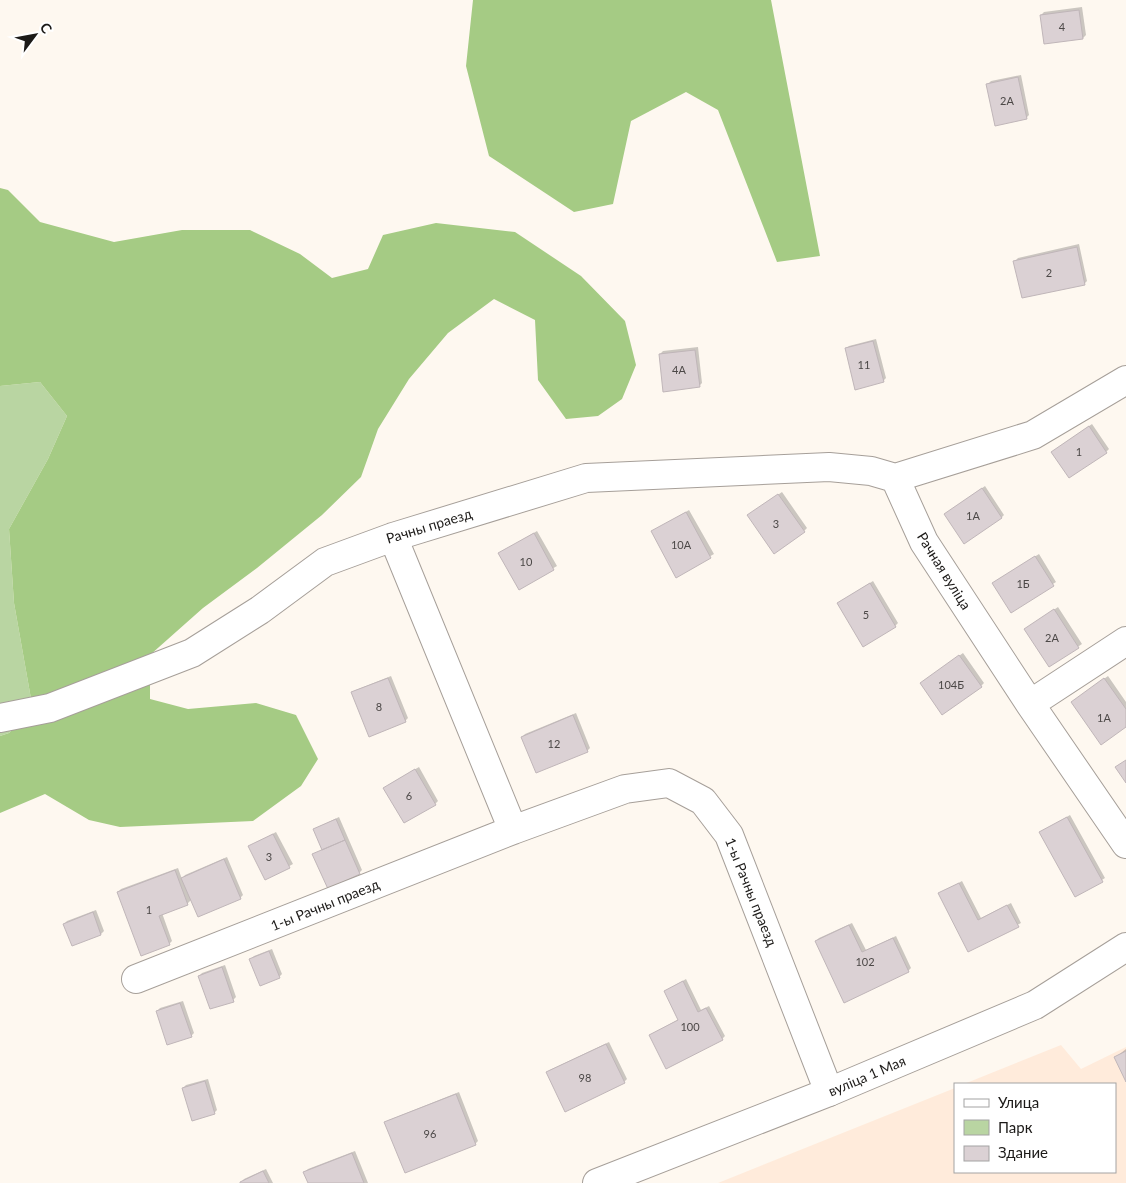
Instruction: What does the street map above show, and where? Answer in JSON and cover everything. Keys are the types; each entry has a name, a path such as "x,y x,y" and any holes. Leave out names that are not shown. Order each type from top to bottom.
{"street":[{"path":"895,478 1033,436 1126,380"},
{"name":"Рачны праезд","path":"0,718 50,708 192,653 260,610 325,562 393,537 586,478 829,467 871,471 895,478"},
{"name":"Рачная вуліца","path":"895,478 924,542 1030,704 1126,844"},
{"path":"393,537 513,830"},
{"path":"1030,704 1126,641"},
{"name":"1-ы Рачны праезд","path":"136,979 513,830 624,789 668,783 703,801 729,835 829,1092"},
{"name":"вуліца 1 Мая","path":"597,1183 829,1092 1035,1005 1126,947"}],"shaded area":[{"path":"1061,1045 1081,1069 1126,1047 1126,1183 718,1183 954,1088 954,1173 1116,1173 1116,1083 966,1083"}],"green space":[{"path":"473,0 771,0 820,256 777,262 718,110 686,92 631,121 613,204 574,212 489,156 466,66"},
{"path":"0,188 8,190 40,222 114,242 182,230 250,230 300,254 332,278 368,269 383,235 436,223 515,232 581,276 625,321 636,365 622,399 598,416 566,419 538,380 535,320 494,299 448,333 409,379 378,429 361,477 322,515 257,568 203,608 150,655 150,699 188,709 256,703 296,715 318,759 301,786 253,821 120,827 89,820 45,794 0,813 0,736 9,733 33,710 14,603 9,529 48,459 67,416 40,382 0,386"},
{"path":"40,382 67,416 48,459 9,529 14,603 33,710 9,733 0,736 0,386"}],"building":[{"path":"1079,10 1083,39 1044,44 1040,15"},
{"path":"1018,77 1027,119 995,126 986,84"},
{"path":"1077,247 1085,285 1022,298 1013,261"},
{"path":"873,341 884,382 855,390 845,348"},
{"path":"695,350 700,387 663,392 659,354"},
{"path":"1089,426 1107,453 1069,478 1051,452"},
{"path":"982,488 1002,518 964,544 944,514"},
{"path":"778,494 805,532 774,554 747,515"},
{"path":"686,512 711,558 676,578 651,531"},
{"path":"534,533 554,570 519,590 498,553"},
{"path":"1035,556 1054,586 1011,613 992,583"},
{"path":"870,583 896,627 863,647 837,603"},
{"path":"1054,609 1079,648 1049,667 1024,629"},
{"path":"959,655 982,687 942,715 920,683"},
{"path":"388,678 406,722 369,737 351,692"},
{"path":"1104,678 1126,709 1126,727 1101,745 1071,702"},
{"path":"573,715 588,752 536,773 521,737"},
{"path":"1126,760 1126,783 1115,767"},
{"path":"415,769 436,805 404,823 383,788"},
{"path":"1067,817 1103,882 1075,897 1039,832"},
{"path":"336,819 345,840 322,850 313,829"},
{"path":"273,834 290,868 265,880 248,846"},
{"path":"345,840 360,874 328,889 312,854"},
{"path":"224,859 241,899 198,917 181,878"},
{"path":"175,870 188,905 159,916 170,945 141,956 117,892"},
{"path":"959,883 978,920 1007,905 1019,927 968,952 938,893"},
{"path":"93,912 101,935 72,946 63,924"},
{"path":"849,925 862,952 893,938 909,972 844,1003 815,941"},
{"path":"269,951 280,978 260,986 249,959"},
{"path":"222,967 234,1002 210,1009 198,976"},
{"path":"683,981 698,1012 706,1008 723,1040 666,1069 649,1035 678,1020 664,991"},
{"path":"180,1003 192,1037 167,1045 156,1011"},
{"path":"606,1044 625,1083 565,1112 546,1072"},
{"path":"1126,1051 1126,1082 1114,1057"},
{"path":"205,1081 215,1114 192,1121 182,1088"},
{"path":"456,1094 476,1145 405,1173 384,1122"},
{"path":"352,1153 364,1183 308,1183 303,1172"},
{"path":"263,1171 269,1183 240,1183 240,1182"}]}
